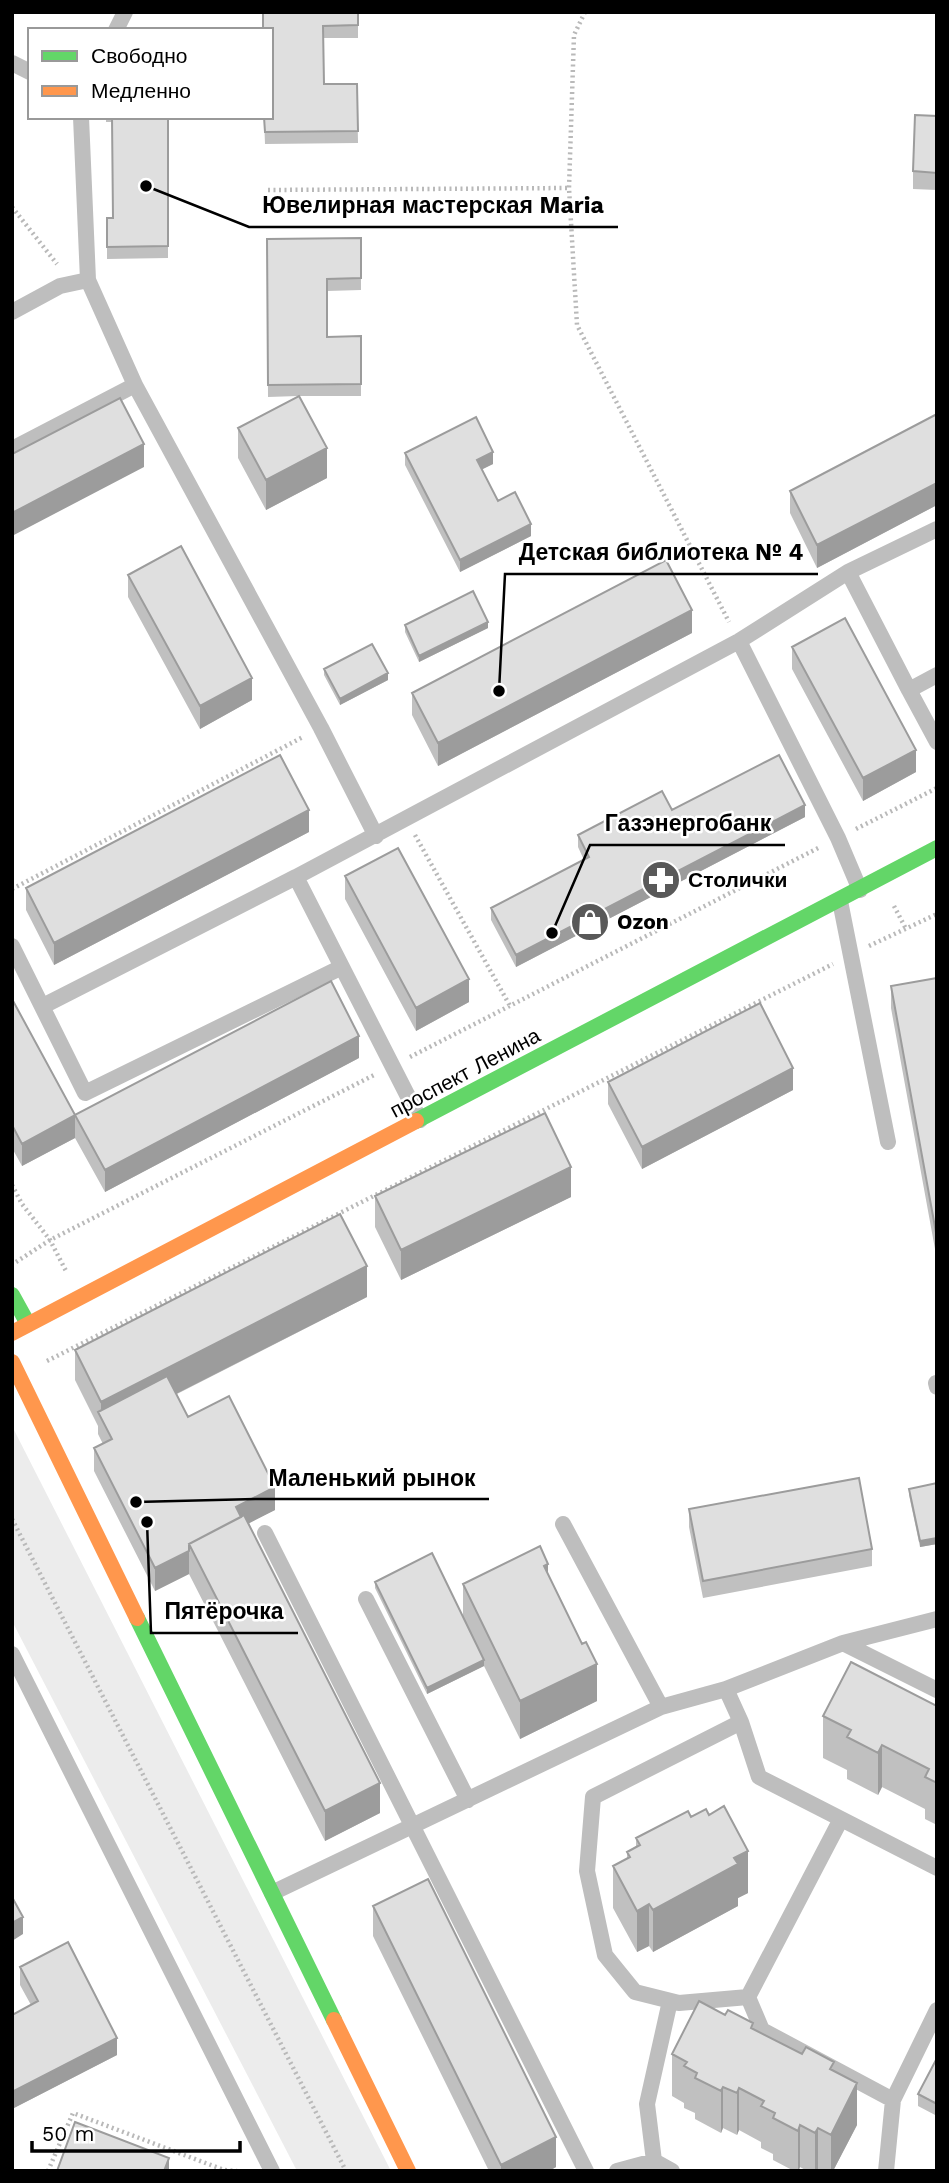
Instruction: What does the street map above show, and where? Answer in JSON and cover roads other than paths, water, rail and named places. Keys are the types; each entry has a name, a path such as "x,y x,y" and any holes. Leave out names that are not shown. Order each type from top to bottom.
{"main road":[{"name":"проспект Ленина","path":"12,1333 937,849"},
{"path":"12,1295 29,1324"},
{"path":"16,1369 408,2171"}],"lane":[{"path":"117,28 125,12"},
{"path":"12,63 28,71"},
{"path":"81,119 80,282 321,728 376,836"},
{"path":"12,312 60,286 80,282"},
{"path":"12,449 135,385"},
{"path":"43,1006 406,820 739,641 848,572 937,529"},
{"path":"848,572 937,742"},
{"path":"739,641 838,838 860,890"},
{"path":"909,690 937,675"},
{"path":"296,877 421,1119"},
{"path":"840,901 888,1142"},
{"path":"13,949 85,1093 342,967"},
{"path":"563,1524 661,1707"},
{"path":"264,1533 586,2171"},
{"path":"366,1599 468,1800"},
{"path":"272,1893 661,1707 726,1689 843,1643 937,1619"},
{"path":"843,1643 937,1690"},
{"path":"12,1654 272,2171"},
{"path":"726,1689 741,1722 759,1777 937,1868"},
{"path":"741,1722 593,1797 587,1871 605,1955 635,1993 680,2003 748,1997"},
{"path":"748,1997 841,1819"},
{"path":"748,1997 762,2030 893,2100"},
{"path":"654,2161 647,2104 670,2001"},
{"path":"886,2171 893,2100 937,2010"},
{"path":"617,2171 654,2161 672,2171"}],"place":[{"name":"Ювелирная мастерская Maria","path":"146,186"},
{"name":"Детская библиотека № 4","path":"499,691"},
{"name":"Столички","path":"661,880"},
{"name":"Ozon","path":"590,922"},
{"name":"Газэнергобанк","path":"552,933"},
{"name":"Маленький рынок","path":"136,1502"},
{"name":"Пятёрочка","path":"147,1522"}]}
